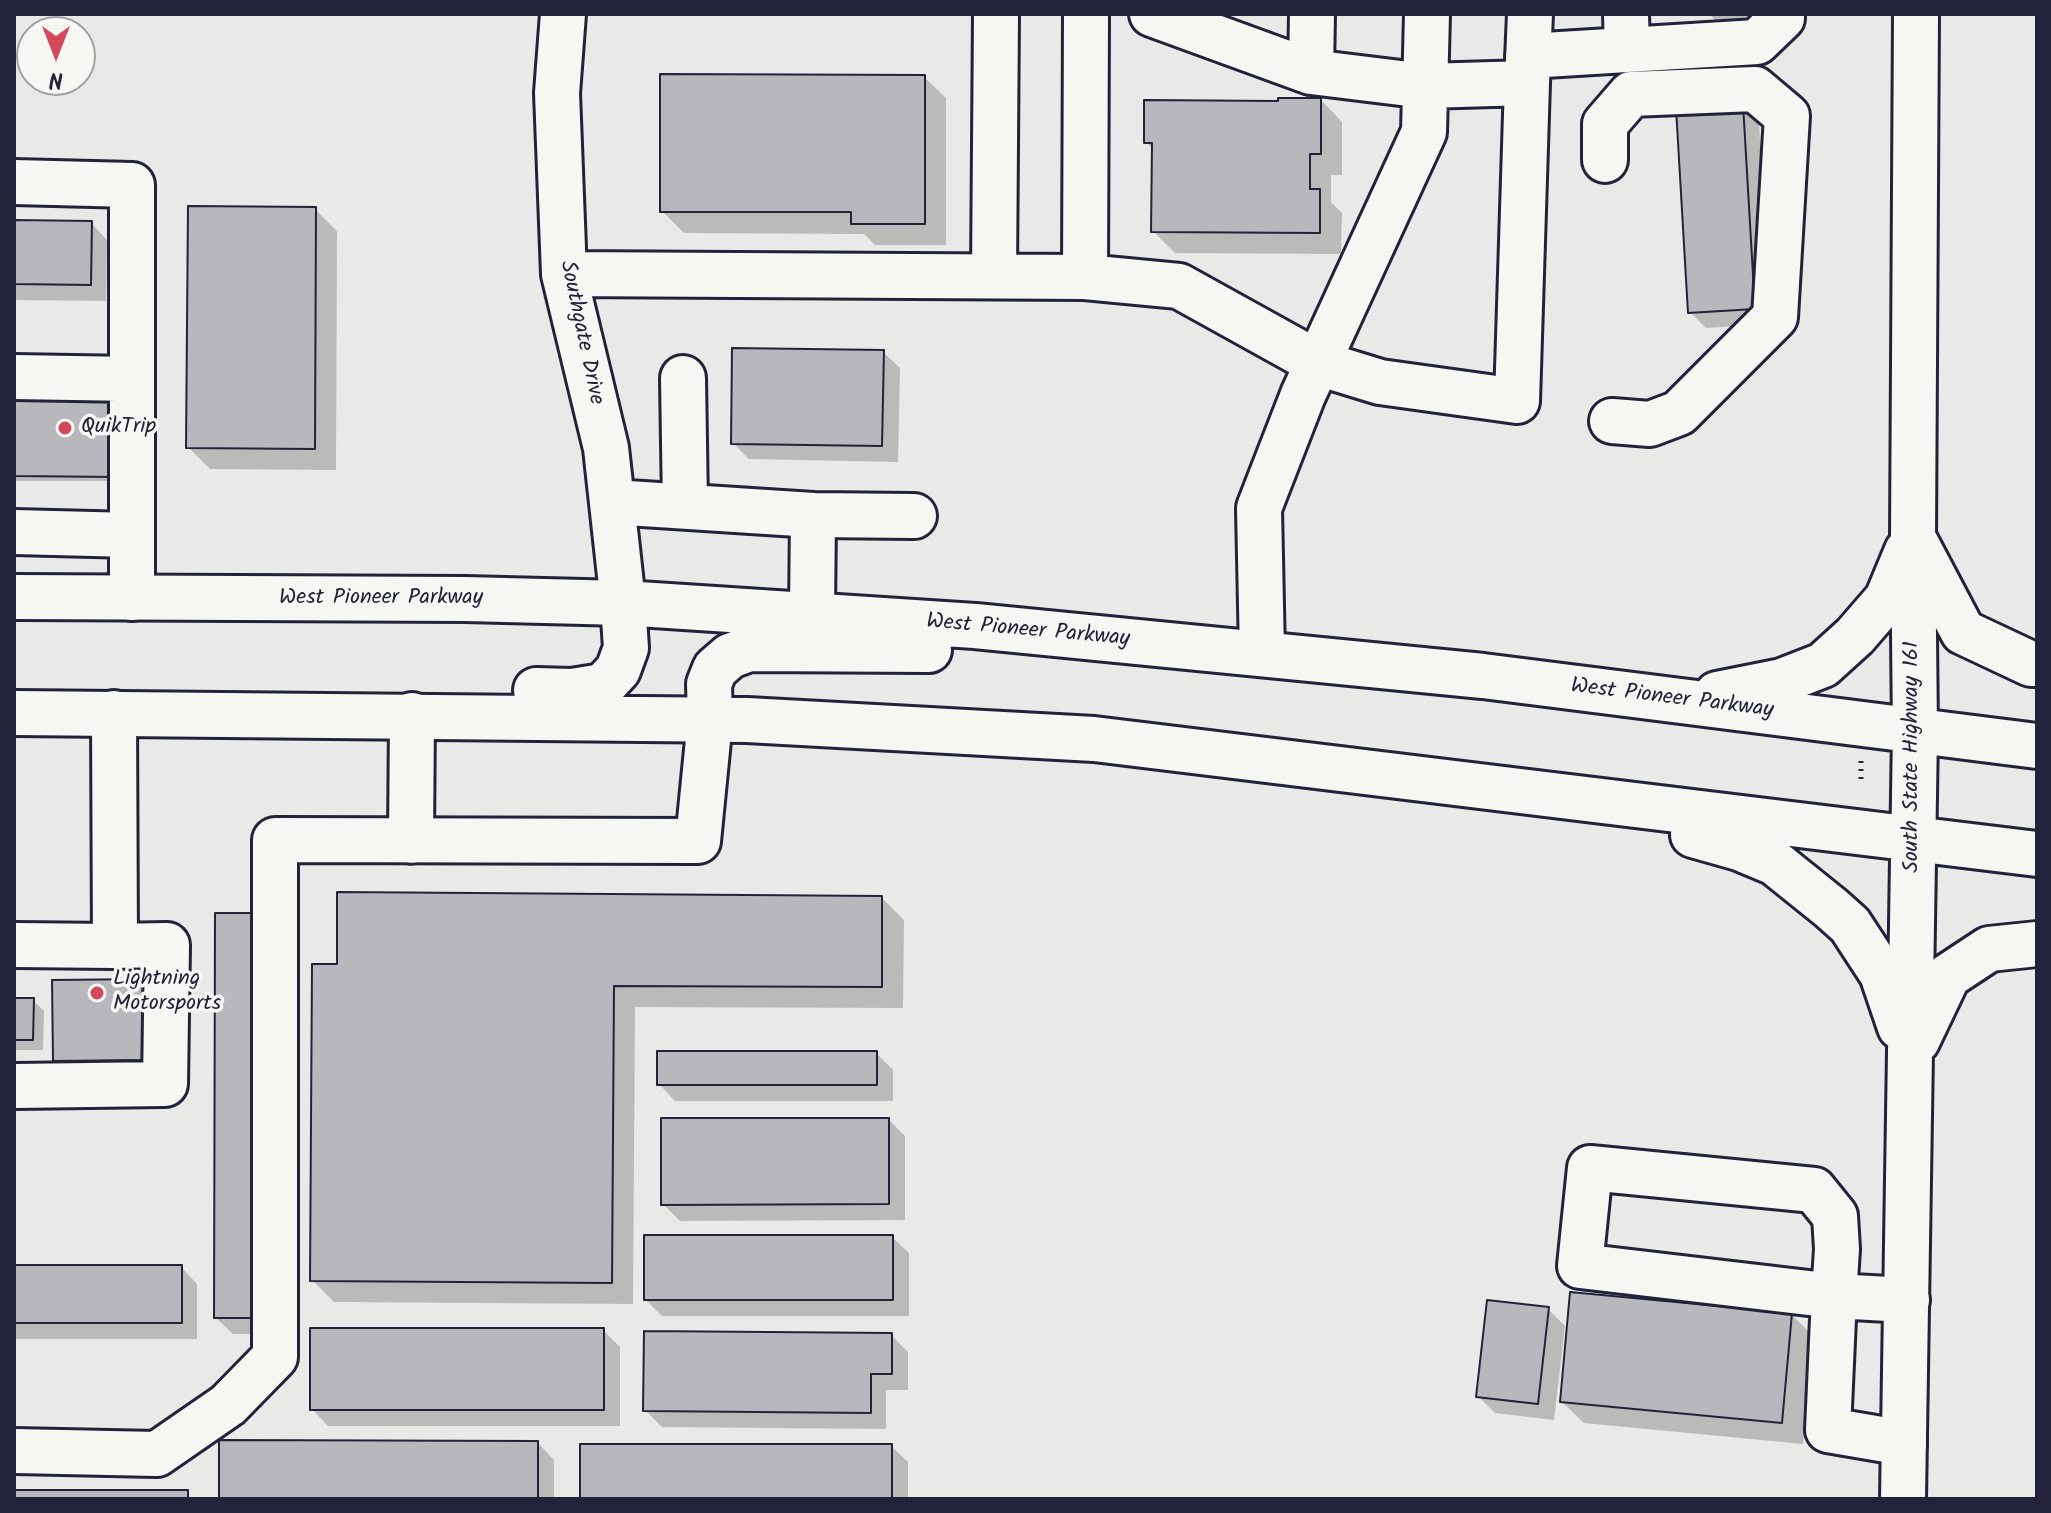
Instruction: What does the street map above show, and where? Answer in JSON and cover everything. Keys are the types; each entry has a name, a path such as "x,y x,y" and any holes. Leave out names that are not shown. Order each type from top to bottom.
{"main road":[{"name":"Southgate Drive","path":"66,713 147,689 289,685 572,691 603,686 618,670 626,648 606,448 564,274 557,93 563,14"},
{"path":"994,275 996,14"},
{"path":"1085,277 1086,14"},
{"path":"1152,14 1311,72 1425,86 1528,51 1626,32 1757,42 1782,18 1782,14"},
{"path":"1311,72 1312,14"},
{"path":"1262,654 1259,508 1318,363 1424,132 1427,14"},
{"name":"South State Highway 161","path":"1903,1499 1915,732 1916,14"},
{"path":"564,274 994,275 1085,277 1179,286 1318,363 1380,382 1517,401 1528,51"},
{"path":"1605,160 1605,124 1631,94 1755,89 1787,116 1775,317 1679,413 1650,424 1612,421"},
{"path":"14,182 132,185 132,598"},
{"path":"14,377 132,379"},
{"path":"683,378 685,506"},
{"path":"612,502 813,515 914,516"},
{"path":"812,615 813,515"},
{"path":"14,532 132,535"},
{"path":"1913,537 1963,632 2037,664"},
{"path":"1681,701 1782,681 1823,665 1855,636 1887,599 1913,537"},
{"name":"West Pioneer Parkway","path":"14,597 465,599 623,603 975,626 1483,676 2037,746"},
{"path":"14,1451 157,1454 228,1405 275,1357 275,840 698,841 710,720 709,684 715,669 730,656 749,649 938,650 1063,635"},
{"path":"14,713 710,720 1094,739 2037,854"},
{"path":"114,713 115,946"},
{"path":"411,841 412,715"},
{"path":"1600,803 1739,848 1775,863 1813,891 1850,925 1882,974 1910,1056"},
{"path":"1910,1056 1948,976 1989,949 2037,944"},
{"path":"14,945 167,945 165,1084 14,1086"},
{"path":"1904,1443 1828,1430 1834,1296 1837,1249 1835,1216 1814,1190 1590,1168 1580,1266 1834,1296 1907,1300"}],"path":[{"path":"1861,753 1861,784"}],"building":[{"path":"660,74 925,75 925,224 851,224 851,212 660,212"},
{"path":"1278,98 1321,98 1321,154 1310,154 1310,189 1320,189 1320,233 1151,232 1152,143 1144,143 1144,100 1278,101"},
{"path":"1743,104 1755,309 1688,313 1676,108"},
{"path":"188,206 316,207 315,449 186,448"},
{"path":"14,220 92,221 91,285 14,284"},
{"path":"732,348 884,350 882,446 731,444"},
{"name":"QuikTrip","path":"14,379 117,380 117,477 14,476"},
{"path":"337,892 882,896 882,987 614,986 612,1283 310,1281 312,964 337,964"},
{"path":"215,913 264,913 263,1318 214,1318"},
{"path":"150,979 151,1060 53,1061 52,980"},
{"path":"14,998 34,998 33,1040 14,1040"},
{"path":"657,1051 877,1051 877,1085 657,1085"},
{"path":"661,1118 889,1118 889,1204 661,1205"},
{"path":"644,1235 893,1235 893,1300 644,1300"},
{"path":"14,1265 182,1265 182,1323 14,1323"},
{"path":"1570,1292 1792,1313 1782,1423 1560,1402"},
{"path":"1487,1300 1549,1307 1538,1404 1476,1397"},
{"path":"310,1328 604,1328 604,1410 310,1410"},
{"path":"644,1331 892,1333 892,1374 871,1374 871,1413 643,1411"},
{"path":"219,1440 538,1441 538,1499 219,1499"},
{"path":"580,1444 892,1444 892,1499 580,1499"},
{"path":"14,1490 188,1490 188,1499 14,1499"}],"place":[{"name":"QuikTrip","path":"65,428"},
{"name":"Lightning Motorsports","path":"97,993"}]}
